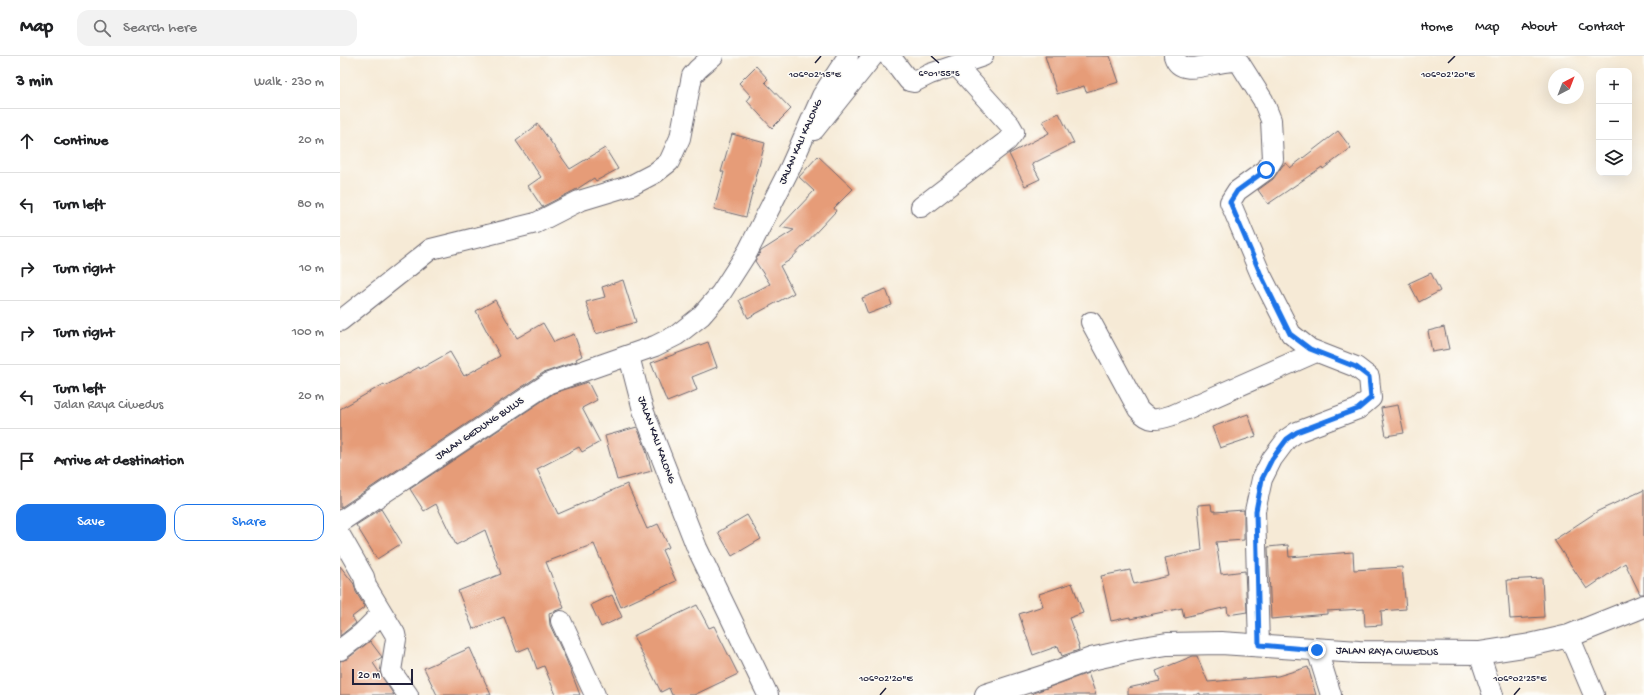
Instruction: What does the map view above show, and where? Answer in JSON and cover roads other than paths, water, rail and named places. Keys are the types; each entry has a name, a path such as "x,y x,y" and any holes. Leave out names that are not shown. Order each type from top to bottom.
{"street":[{"path":"340,321 431,249 536,223 579,201 632,185 655,173 669,162 680,138 692,76 713,56"},
{"name":"JALAN KALI KALONG","path":"768,695 697,548 643,410 629,356 655,346 677,335 701,316 721,293 748,251 802,143 822,96 848,56"},
{"path":"802,143 825,118 872,56"},
{"path":"888,56 893,60 909,81 914,82 930,74 983,56"},
{"path":"1174,56 1179,64 1188,68 1226,59 1233,59 1239,62 1264,100 1272,120 1273,159 1266,170 1237,191 1230,202 1261,275 1290,334 1310,349 1356,367 1369,377 1371,398 1358,409 1297,432 1287,439 1272,459 1262,479 1256,511 1259,645"},
{"path":"921,207 1007,142 1014,132 1010,124 956,65"},
{"path":"1091,322 1138,410 1150,419 1156,420 1173,415 1316,352"},
{"name":"JALAN GEDUNG BULUS","path":"340,522 549,383 629,356"},
{"path":"340,535 364,577 366,586 396,636 392,671 408,695"},
{"name":"JALAN RAYA CIWEDUS","path":"986,695 1091,659 1167,644 1221,643 1359,652 1479,653 1530,645 1569,636 1644,606"},
{"path":"340,650 361,634 382,613"},
{"path":"561,621 595,695"},
{"path":"1569,636 1594,695"},
{"path":"1317,650 1331,695"},
{"path":"1479,653 1493,695"}]}
